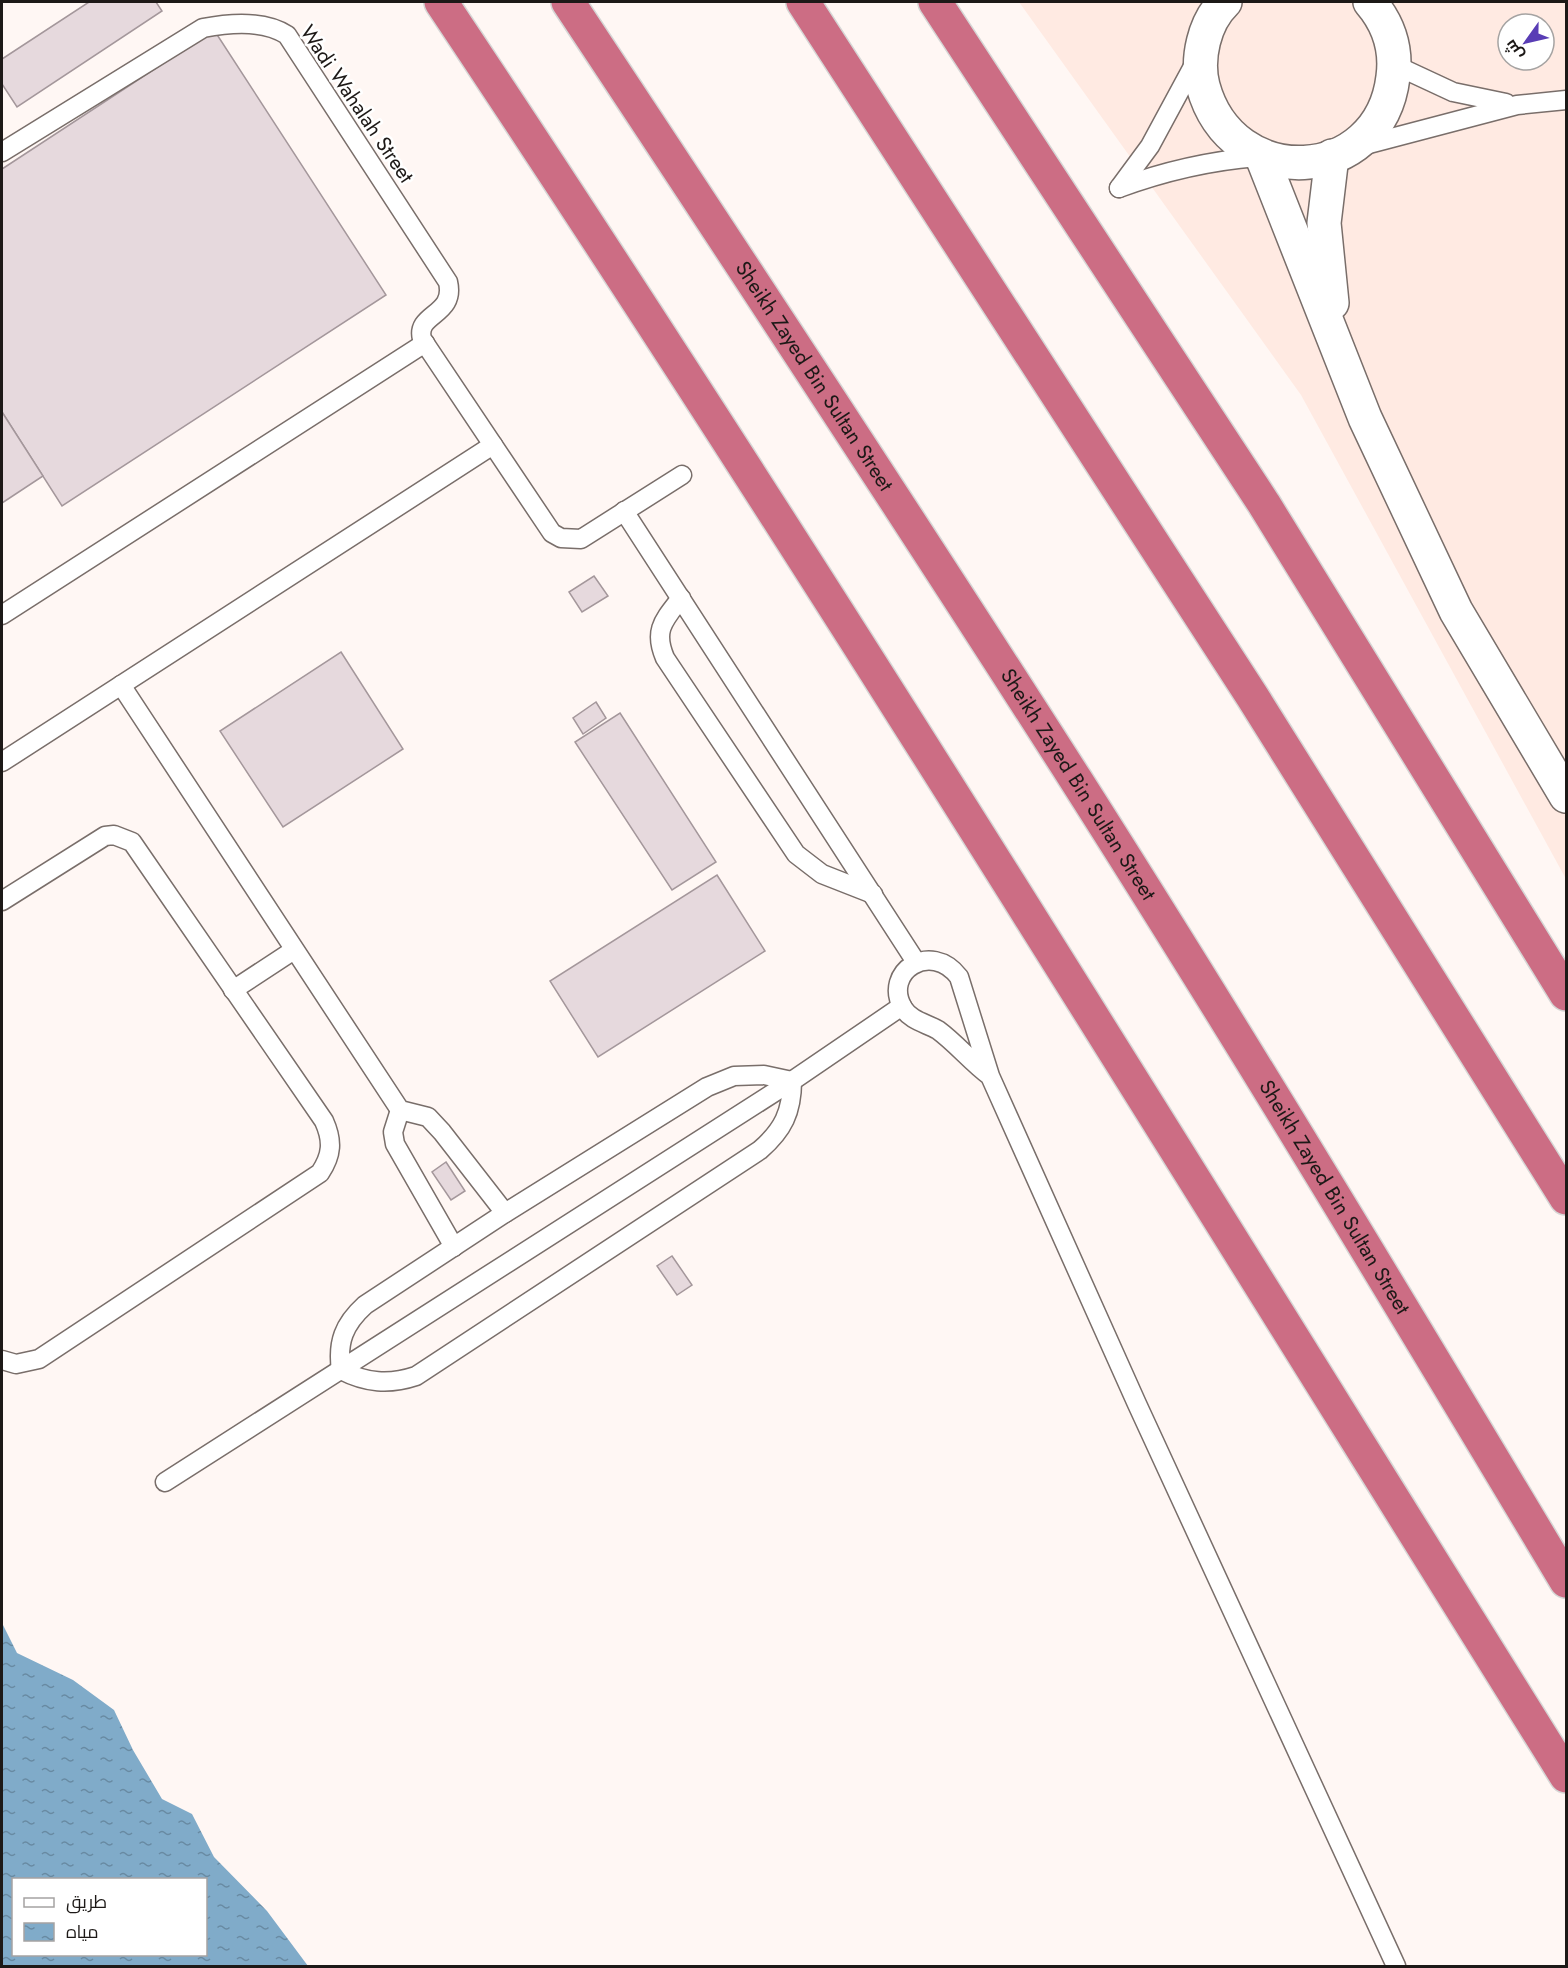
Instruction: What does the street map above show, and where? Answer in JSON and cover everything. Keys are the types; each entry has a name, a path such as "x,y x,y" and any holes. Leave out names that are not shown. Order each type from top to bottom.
{"highway":[{"path":"441,2 584,216 924,744 1566,1776"},
{"name":"Sheikh Zayed Bin Sultan Street","path":"568,2 743,266 1078,783 1430,1353 1566,1581"},
{"path":"803,2 1252,696 1566,1198"},
{"path":"935,2 1264,504 1566,994"}],"street":[{"path":"1225,2 1208,28 1201,52 1201,79 1208,103 1221,126 1240,144 1262,157 1292,164 1322,161 1341,153 1369,133 1383,113 1392,90 1395,65 1393,47 1376,5"},
{"path":"1336,344 1324,223 1341,153"},
{"path":"1262,157 1365,418 1456,611 1566,796"}],"lane":[{"name":"Wadi Wahalah Street","path":"2,152 203,28 224,25 275,28 286,35 448,282 450,296 447,303 421,328 425,344"},
{"path":"1201,52 1150,146 1119,188 1167,171 1216,160 1262,157"},
{"path":"1395,65 1453,92 1517,105"},
{"path":"1341,153 1517,105 1566,100"},
{"path":"2,615 425,344 546,525 561,538 581,539 682,475"},
{"path":"2,762 493,445"},
{"path":"624,511 916,962"},
{"path":"681,598 660,630 659,644 678,677 796,854 822,874 873,894"},
{"path":"121,685 400,1110 428,1117 505,1213"},
{"path":"2,901 96,841 114,835 132,842 324,1121 330,1134 332,1148 328,1161 320,1173 39,1359 16,1364 2,1360"},
{"path":"233,990 294,950"},
{"path":"990,1077 949,1038 909,1016 902,1006 899,994 900,980 916,962 929,959 940,961 952,967 959,977 990,1077 1137,1404 1396,1966"},
{"path":"165,1482 792,1081 902,1006"},
{"path":"341,1370 339,1352 342,1334 351,1317 365,1305 505,1213 707,1087 734,1076 764,1075 792,1081"},
{"path":"341,1370 370,1382 401,1381 416,1376 760,1150 775,1137 786,1120 792,1101 792,1081"},
{"path":"400,1110 393,1132 394,1144 454,1247"}],"shaded area":[{"path":"1019,2 1566,2 1566,879 1301,395"}],"water":[{"path":"2,1623 17,1653 73,1680 114,1710 133,1750 162,1799 192,1814 214,1857 267,1911 308,1966 2,1966"}],"building":[{"path":"89,2 156,2 162,11 17,107 2,84 2,59"},
{"path":"214,30 386,295 62,506 2,412 2,169"},
{"path":"2,412 43,476 2,503"},
{"path":"594,576 608,596 582,612 569,592"},
{"path":"341,652 403,749 283,827 220,731"},
{"path":"596,702 606,718 583,734 573,718"},
{"path":"620,713 716,862 672,890 575,742"},
{"path":"717,875 765,951 598,1057 550,981"},
{"path":"446,1162 465,1191 451,1200 432,1172"},
{"path":"672,1256 692,1285 677,1295 657,1266"}]}
